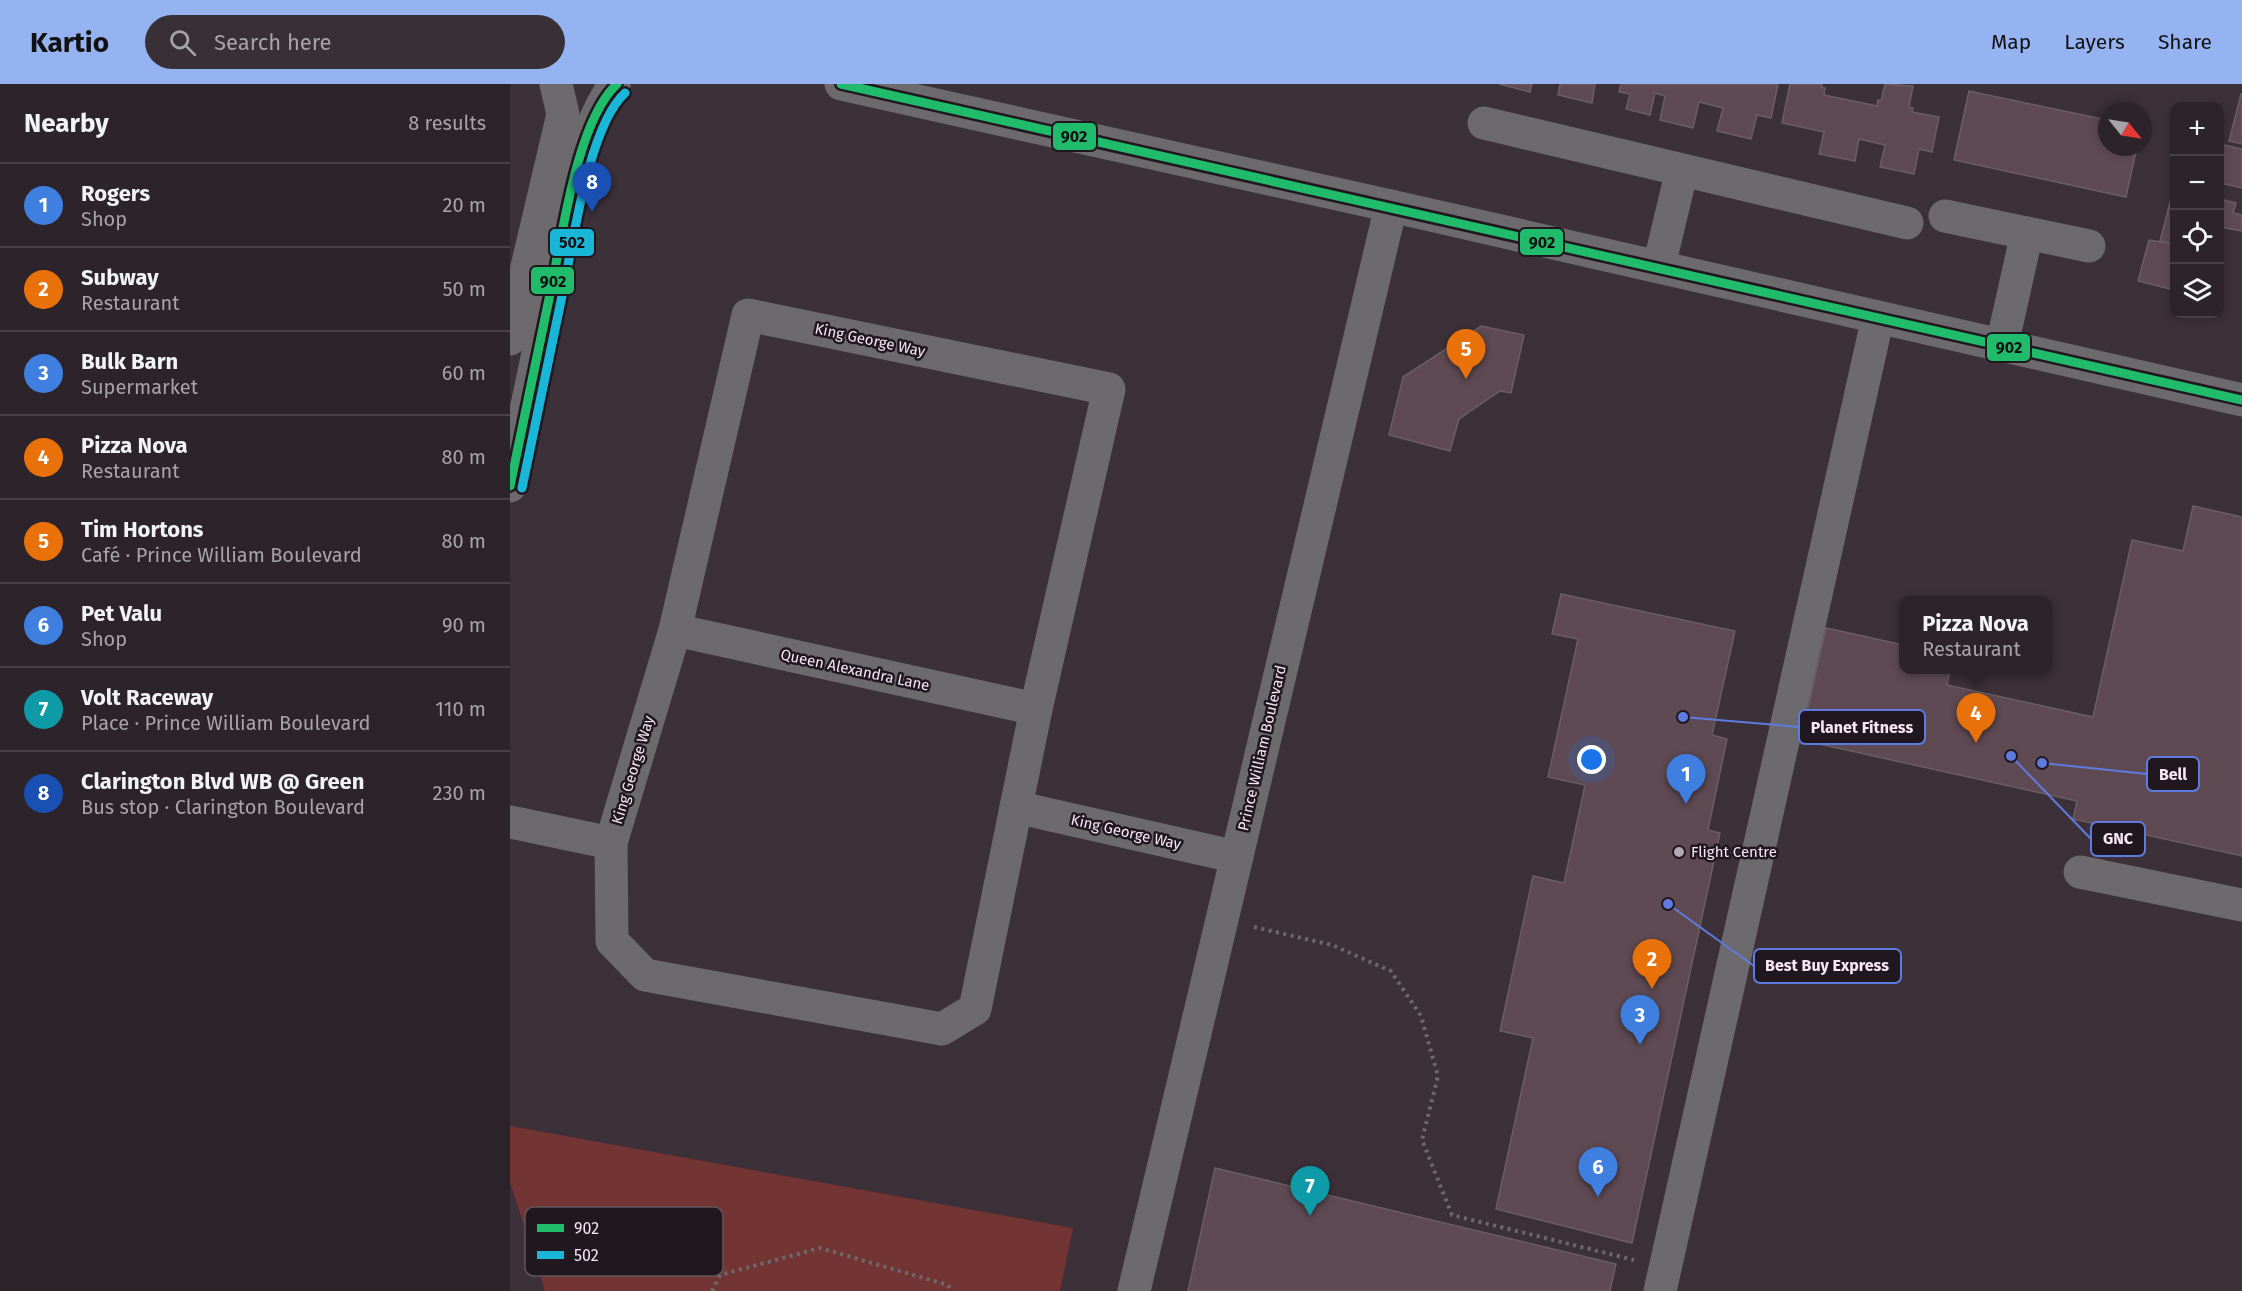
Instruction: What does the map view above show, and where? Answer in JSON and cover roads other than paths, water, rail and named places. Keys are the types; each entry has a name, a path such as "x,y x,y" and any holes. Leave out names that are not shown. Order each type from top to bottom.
{"street":[{"path":"510,339 563,114 556,84"},
{"path":"569,84 591,89 615,85"},
{"path":"841,84 1659,266 2242,400"},
{"path":"510,486 514,443 574,182 588,134 598,110 615,85"},
{"path":"1484,123 1907,223"},
{"path":"1659,266 1682,170"},
{"name":"Prince William Boulevard","path":"1134,1291 1391,206"},
{"path":"1945,216 2090,246"},
{"path":"2002,345 2027,233"},
{"name":"King George Way","path":"748,315 1109,389 1036,709 975,1009 942,1029 645,975 612,941 611,843 675,630 748,315"},
{"path":"1663,1280 1878,317"},
{"name":"Queen Alexandra Lane","path":"675,630 1036,709"},
{"name":"King George Way","path":"1016,807 1237,857"},
{"name":"King George Way","path":"510,822 611,843"},
{"path":"2080,872 2242,905"}],"place":[{"name":"Clarington Blvd WB @ Green","path":"592,212"},
{"name":"Tim Hortons","path":"1466,379"},
{"name":"Planet Fitness","path":"1683,717"},
{"name":"Pizza Nova","path":"1976,743"},
{"name":"GNC","path":"2011,756"},
{"name":"Bell","path":"2042,763"},
{"name":"Rogers","path":"1686,804"},
{"name":"Flight Centre","path":"1679,852"},
{"name":"Best Buy Express","path":"1668,904"},
{"name":"Subway","path":"1652,989"},
{"name":"Bulk Barn","path":"1640,1045"},
{"name":"Pet Valu","path":"1598,1197"},
{"name":"Volt Raceway","path":"1310,1216"}]}
